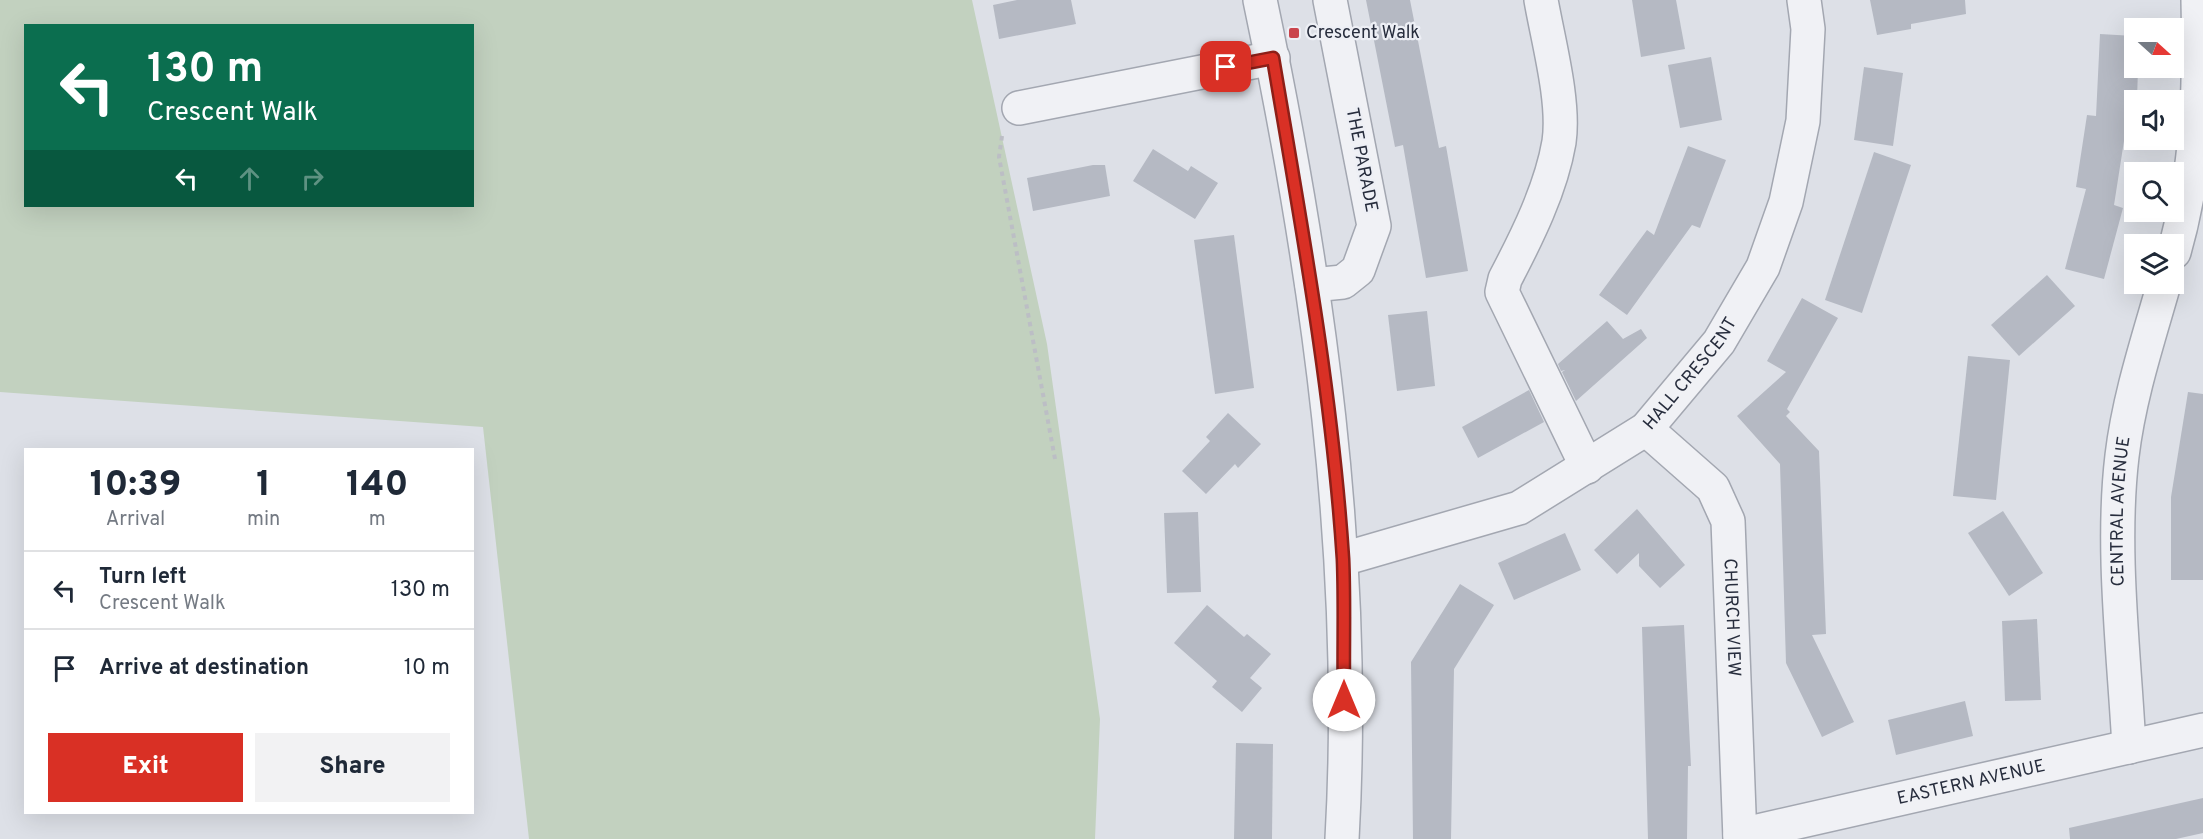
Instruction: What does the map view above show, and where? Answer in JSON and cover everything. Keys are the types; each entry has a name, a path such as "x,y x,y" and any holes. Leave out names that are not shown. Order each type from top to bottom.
{"street":[{"path":"1260,0 1273,58 1325,374 1343,560 1344,793 1342,839"},
{"name":"THE PARADE","path":"1312,285 1343,282 1358,270 1374,226 1330,0"},
{"path":"1541,0 1555,79 1559,140 1545,189 1504,279 1502,292 1587,467"},
{"name":"HALL CRESCENT","path":"1343,560 1520,508 1646,429 1719,342 1767,256 1786,202 1803,121 1808,29 1804,0"},
{"path":"2180,234 2196,180 2198,0"},
{"path":"1019,108 1273,58"},
{"name":"CENTRAL AVENUE","path":"2129,747 2118,532 2122,457 2133,391 2161,294"},
{"name":"CHURCH VIEW","path":"1646,429 1713,488 1728,521 1740,837"},
{"name":"EASTERN AVENUE","path":"1740,837 2203,730"}],"path":[{"path":"1019,108 999,142 999,157 1055,459"}],"green space":[{"path":"0,0 972,0 1047,344 1100,719 1095,839 529,839 483,427 0,392"}],"building":[{"path":"1017,0 1071,0 1076,24 999,39 993,5"},
{"path":"1366,0 1410,0 1439,148 1446,146 1468,271 1426,278 1403,145 1395,147"},
{"path":"1632,0 1676,0 1685,49 1641,57"},
{"path":"1870,0 1965,0 1966,14 1911,24 1911,29 1877,35"},
{"path":"2100,34 2124,35 2124,78 2138,78 2137,90 2124,90 2124,141 2114,205 2123,208 2104,279 2065,269 2086,189 2076,187 2087,115 2096,116"},
{"path":"1711,57 1722,120 1680,128 1668,65"},
{"path":"1864,67 1903,73 1893,146 1854,140"},
{"path":"1688,146 1726,160 1700,228 1692,225 1627,315 1599,295 1647,230 1654,235"},
{"path":"1153,149 1188,171 1191,166 1218,183 1195,219 1133,181"},
{"path":"1874,152 1911,165 1862,313 1825,300"},
{"path":"1093,165 1105,165 1110,196 1033,211 1027,178"},
{"path":"1234,235 1254,388 1215,394 1194,240"},
{"path":"2047,275 2075,306 2019,356 1991,325"},
{"path":"1802,298 1838,318 1787,409 1790,412 1786,416 1819,451 1826,634 1812,635 1854,722 1822,737 1786,663 1780,464 1737,416 1786,372 1767,361"},
{"path":"1427,311 1435,386 1397,391 1388,315"},
{"path":"1607,321 1623,339 1641,329 1647,338 1576,401 1562,372 1565,370 1561,371 1558,364"},
{"path":"1968,356 2010,360 1996,500 1953,496"},
{"path":"1529,390 1544,422 1478,458 1462,427"},
{"path":"2188,392 2203,394 2203,580 2171,580 2171,497"},
{"path":"1228,413 1261,444 1238,468 1235,464 1206,494 1182,471 1210,441 1206,437"},
{"path":"1637,509 1685,565 1660,588 1639,566 1639,553 1617,574 1594,550"},
{"path":"2003,511 2043,573 2009,596 1968,533"},
{"path":"1198,512 1201,592 1167,593 1164,513"},
{"path":"1565,533 1581,570 1514,600 1498,563"},
{"path":"1460,584 1494,605 1454,669 1451,839 1413,839 1411,662"},
{"path":"1207,605 1244,637 1247,634 1271,654 1250,678 1262,688 1242,712 1212,687 1217,681 1174,643"},
{"path":"2037,619 2041,700 2005,701 2002,621"},
{"path":"1684,625 1691,766 1688,766 1687,839 1648,839 1642,627"},
{"path":"1965,701 1973,736 1896,755 1888,720"},
{"path":"1236,743 1273,744 1272,839 1234,839"},
{"path":"2203,798 2203,833 2176,839 2070,839 2069,828"}],"place":[{"name":"Crescent Walk","path":"1294,33"}],"route":[{"path":"1226,67 1273,58 1325,374 1343,560 1344,700"}]}
